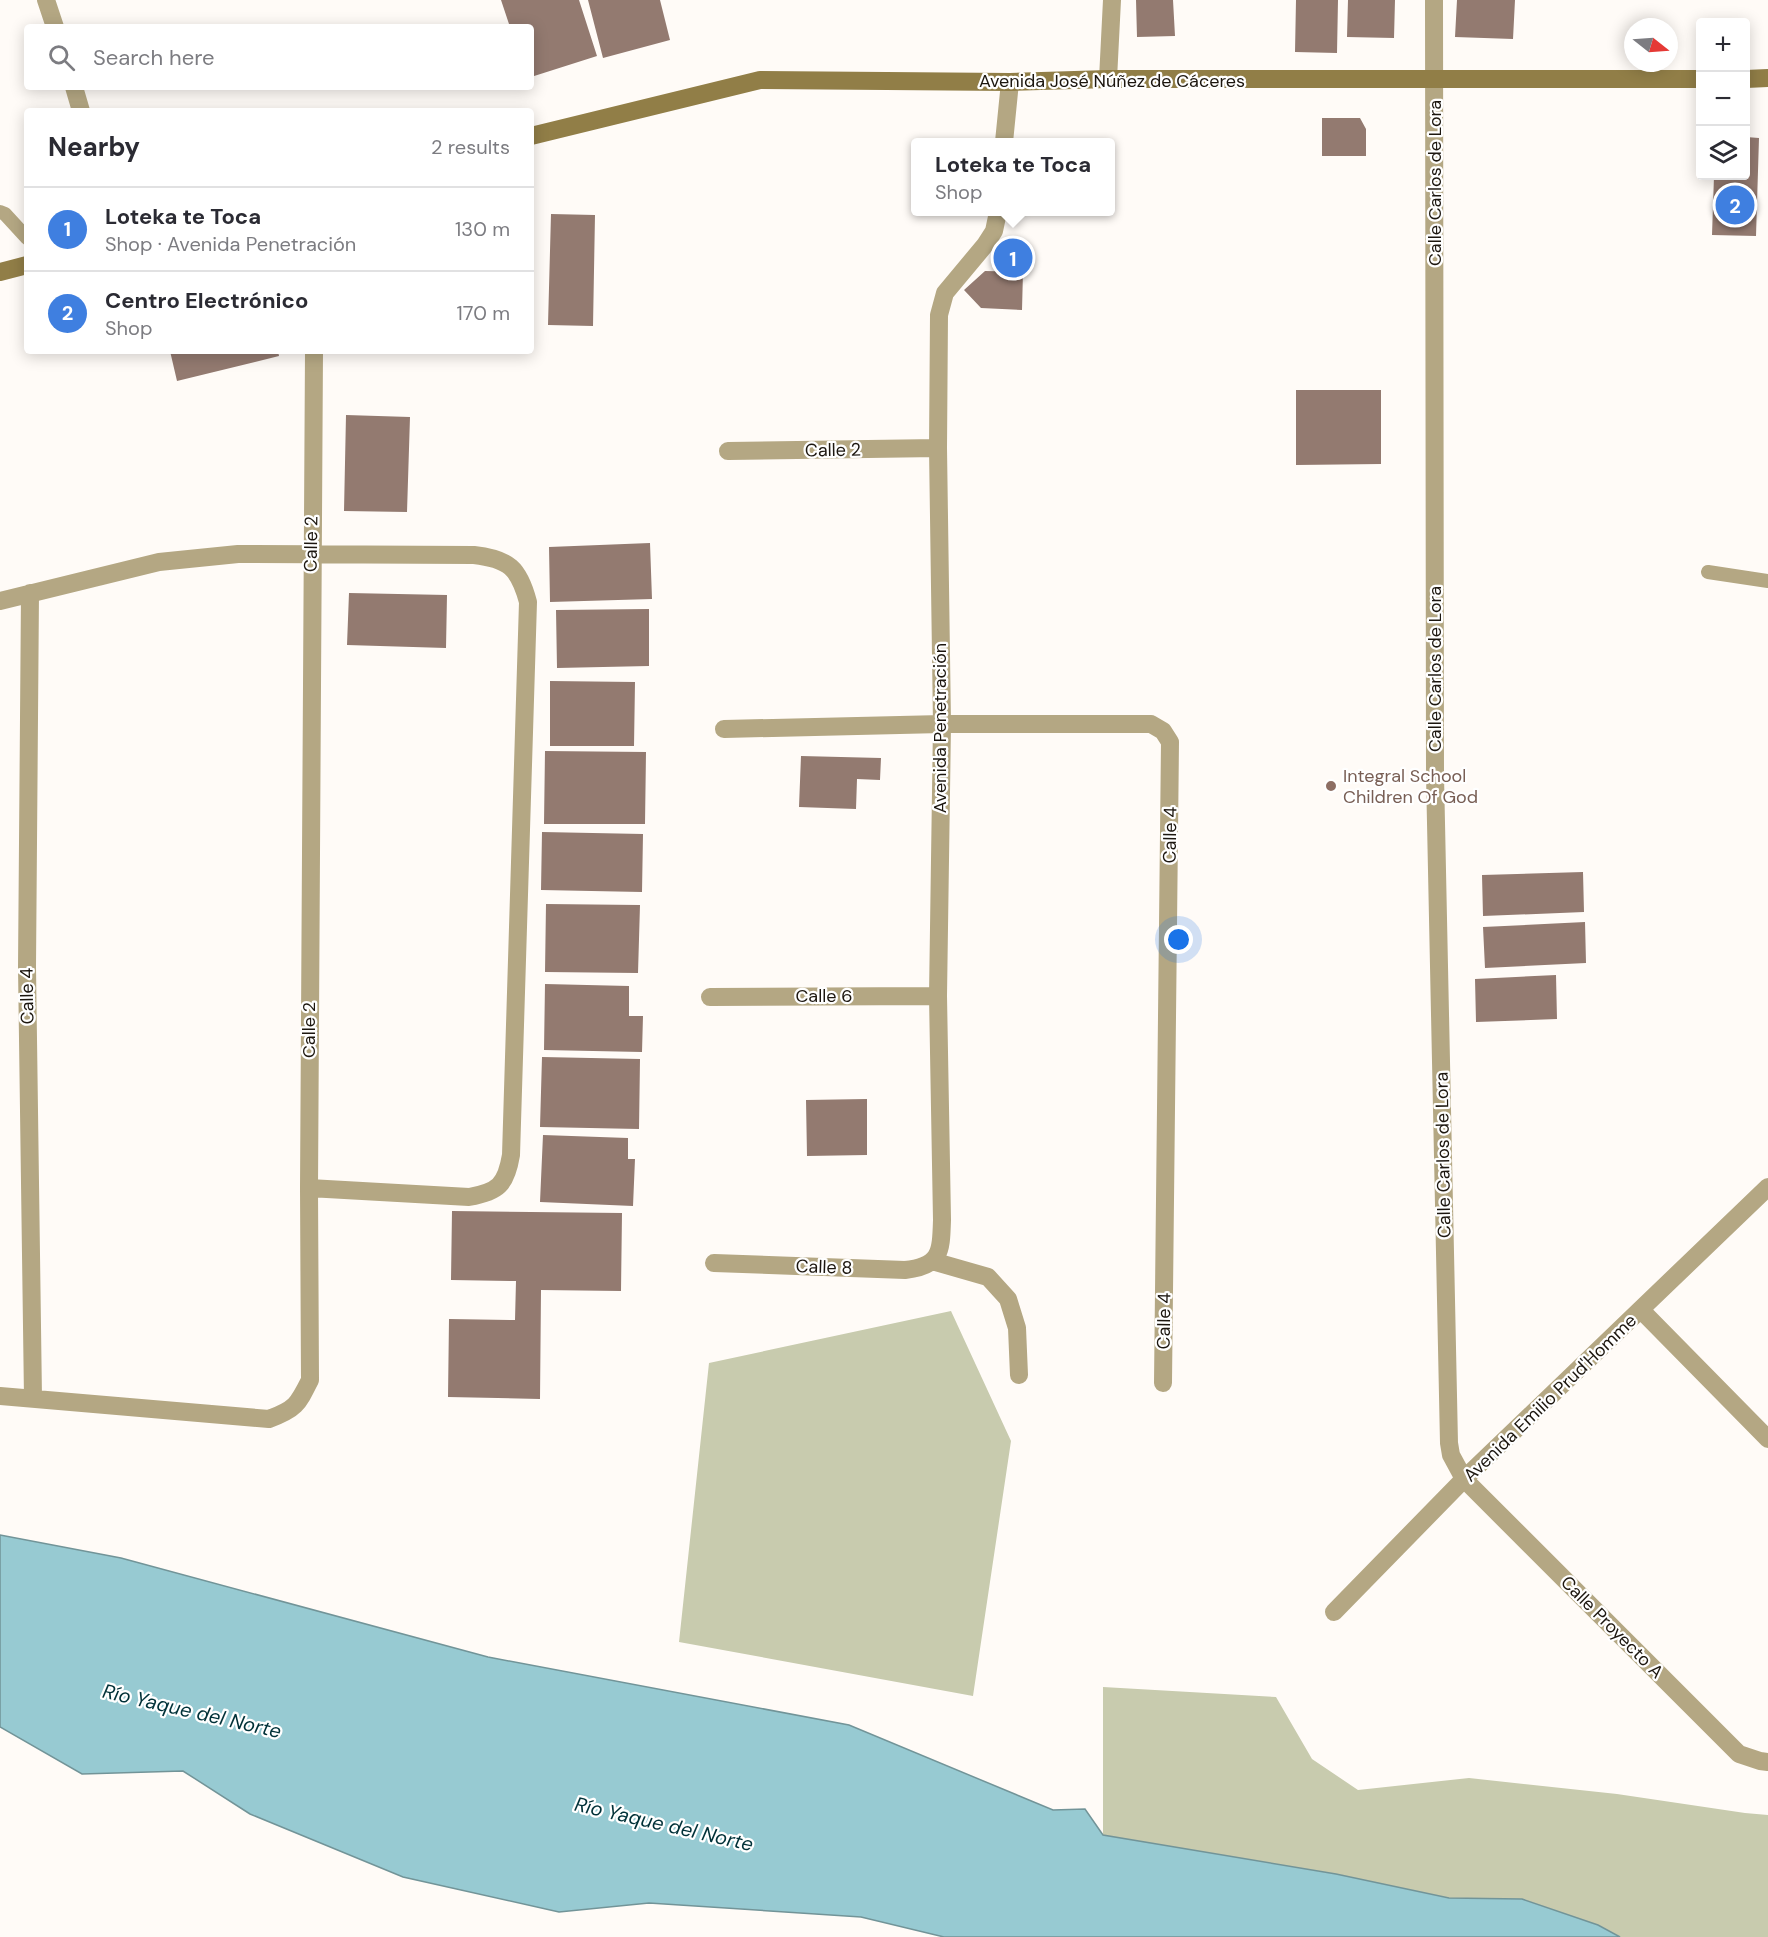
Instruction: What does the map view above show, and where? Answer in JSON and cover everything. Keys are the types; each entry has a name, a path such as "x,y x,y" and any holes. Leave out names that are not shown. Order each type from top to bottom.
{"main road":[{"path":"1750,79 1768,78"},
{"name":"Avenida José Núñez de Cáceres","path":"534,135 760,80 1010,82 1108,79 1696,79"},
{"path":"0,272 24,266"}],"street":[{"path":"46,0 54,24"},
{"path":"1108,79 1112,0"},
{"name":"Calle Carlos de Lora","path":"1434,0 1435,775 1449,1443 1451,1455 1464,1479"},
{"path":"1004,138 1010,82"},
{"path":"75,90 80,108"},
{"name":"Avenida Penetración","path":"932,1261 941,1248 942,1220 938,996 942,724 938,448 939,315 945,293 985,245 994,231 997,216"},
{"name":"Calle 2","path":"0,1396 270,1419 286,1413 299,1403 310,1380 311,553 314,354"},
{"name":"Calle 2","path":"728,451 938,448"},
{"path":"0,601 159,562 238,554 311,553 494,557 510,566 523,583 528,602 511,1155 508,1170 500,1185 488,1194 469,1197 309,1188"},
{"name":"Calle 4","path":"30,593 27,967 33,1398"},
{"name":"Calle 4","path":"724,729 942,724 1151,724 1163,731 1170,742 1163,1383"},
{"name":"Calle 6","path":"710,997 938,996"},
{"name":"Avenida Emilio Prud'Homme","path":"1334,1612 1464,1479 1768,1187"},
{"path":"932,1261 988,1277 1008,1299 1017,1328 1019,1375"},
{"name":"Calle 8","path":"714,1263 905,1270 922,1268 932,1261"},
{"path":"1641,1310 1768,1439"},
{"name":"Calle Proyecto A","path":"1464,1479 1739,1754 1768,1762"}],"lane":[{"path":"0,212 5,214 24,235"},
{"path":"1708,572 1768,581"}],"green space":[{"path":"951,1311 1011,1441 973,1696 679,1642 709,1363"},
{"path":"1103,1687 1276,1697 1312,1759 1358,1790 1469,1778 1617,1794 1768,1815 1768,1937 1620,1937 1598,1925 1522,1899 1449,1898 1336,1874 1103,1835"}],"water":[{"name":"Río Yaque del Norte","path":"0,1535 121,1558 488,1657 849,1725 1053,1810 1085,1809 1103,1835 1336,1874 1449,1898 1522,1899 1598,1925 1620,1937 944,1937 861,1917 649,1903 559,1912 403,1877 250,1814 183,1771 82,1774 0,1727"}],"building":[{"path":"501,0 579,0 597,56 534,76 534,24 509,24"},
{"path":"588,0 660,0 670,40 603,58"},
{"path":"1136,0 1173,0 1175,36 1137,37"},
{"path":"1296,0 1338,0 1337,53 1295,52"},
{"path":"1348,0 1395,0 1394,38 1347,37"},
{"path":"1457,0 1515,0 1513,39 1455,37"},
{"path":"1322,118 1360,118 1366,129 1366,156 1322,156"},
{"path":"1750,137 1759,138 1756,236 1712,235 1714,180 1750,180"},
{"path":"551,214 595,215 593,326 548,325"},
{"path":"1003,247 1021,247 1022,268 1004,268"},
{"path":"985,271 1023,272 1022,310 981,308 964,290"},
{"path":"171,354 279,354 279,356 177,381"},
{"path":"1296,390 1381,390 1381,464 1296,465"},
{"path":"346,415 410,417 407,512 344,511"},
{"path":"650,543 652,599 550,602 549,547"},
{"path":"349,593 447,595 446,648 347,645"},
{"path":"649,609 649,666 557,668 556,610"},
{"path":"550,681 635,682 634,746 550,746"},
{"path":"545,751 646,752 645,824 544,824"},
{"path":"801,756 881,758 880,780 857,779 856,809 799,807"},
{"path":"542,832 643,834 642,892 541,890"},
{"path":"1583,872 1584,912 1483,916 1482,875"},
{"path":"546,904 640,905 638,973 545,972"},
{"path":"1585,922 1586,963 1485,968 1483,927"},
{"path":"1556,975 1557,1019 1476,1022 1475,979"},
{"path":"545,984 629,986 629,1016 643,1016 642,1052 544,1050"},
{"path":"542,1057 640,1059 639,1129 540,1127"},
{"path":"867,1099 867,1155 807,1156 806,1100"},
{"path":"543,1135 628,1138 628,1159 635,1159 633,1206 540,1202"},
{"path":"452,1211 622,1213 621,1291 541,1290 540,1399 448,1397 449,1319 515,1320 516,1281 451,1280"}],"place":[{"name":"Centro Electrónico","path":"1735,205"},
{"name":"Loteka te Toca","path":"1013,258"},
{"name":"Integral School Children Of God","path":"1331,786"}]}
